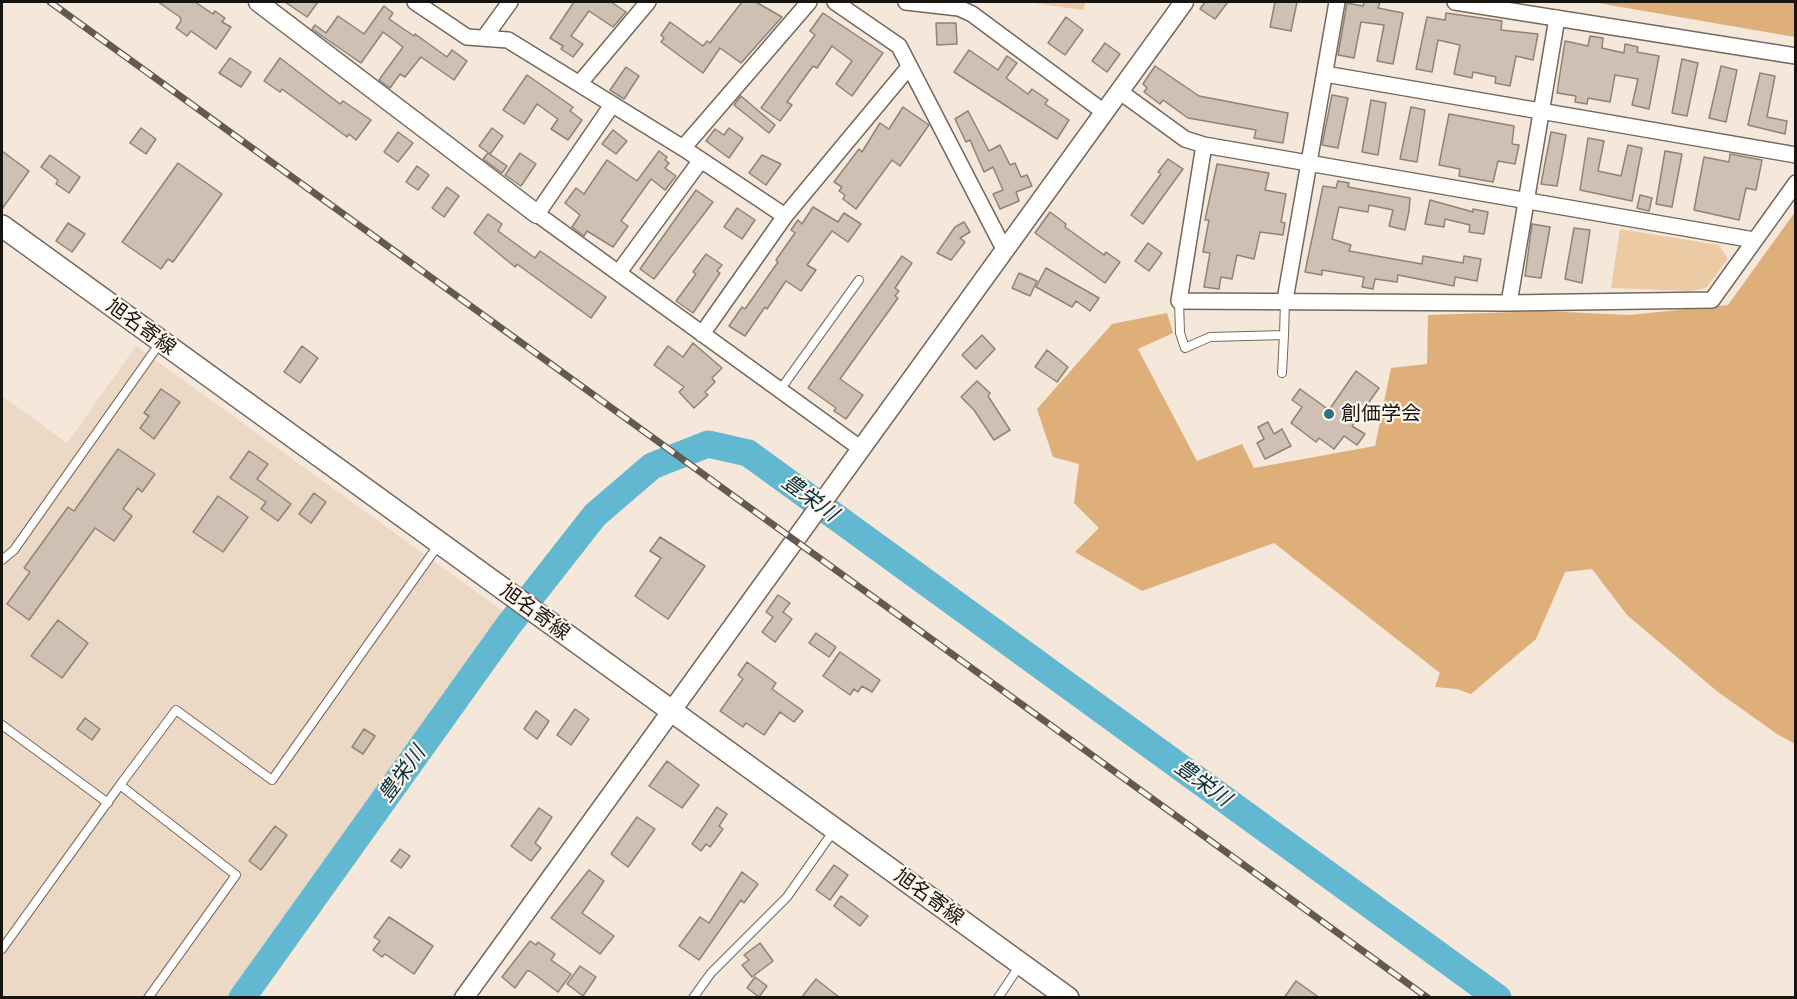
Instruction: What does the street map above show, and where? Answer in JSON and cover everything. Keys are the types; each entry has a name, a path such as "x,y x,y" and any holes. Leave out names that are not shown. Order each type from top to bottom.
{"main road":[{"name":"旭名寄線","path":"2,226 1068,998"}],"street":[{"path":"258,2 537,213 860,448"},
{"path":"415,2 467,37 508,40 683,148 785,216"},
{"path":"484,38 510,2"},
{"path":"579,84 648,2"},
{"path":"683,148 808,2"},
{"path":"835,2 898,46 1004,249"},
{"path":"906,2 959,9 972,14 1104,112"},
{"path":"464,998 1184,2"},
{"path":"1285,300 1337,2"},
{"path":"1455,2 1796,56"},
{"path":"1509,303 1557,18"},
{"path":"702,334 785,216 909,68"},
{"path":"1325,74 1796,155"},
{"path":"1119,91 1185,139 1204,145 1754,240"},
{"path":"537,213 612,105"},
{"path":"1204,145 1179,301 1509,303 1712,300 1796,183"},
{"path":"619,272 701,160"}],"lane":[{"path":"780,390 860,280"},
{"path":"1282,374 1285,300"},
{"path":"1179,301 1180,333 1185,348 1210,337 1284,335"},
{"path":"2,560 20,541 161,342"},
{"path":"2,949 176,710 272,780 440,543"},
{"path":"2,724 108,803"},
{"path":"120,785 236,875 148,998"},
{"path":"693,998 711,974 787,897 835,829"},
{"path":"998,998 1021,964"}],"shaded area":[{"path":"1026,2 1086,2 1083,10"},
{"path":"1592,2 1795,2 1795,37"},
{"path":"1795,212 1795,744 1718,692 1627,615 1592,569 1565,572 1536,639 1471,694 1457,689 1435,687 1440,673 1274,543 1142,591 1075,552 1099,528 1074,503 1079,464 1053,457 1037,409 1112,324 1167,313 1173,333 1138,349 1197,461 1242,444 1254,468 1375,446 1391,368 1427,364 1428,315 1543,311 1629,315 1728,305"},
{"path":"1620,229 1719,245 1728,259 1706,288 1691,291 1611,288"},
{"path":"136,346 507,614 232,997 2,997 2,396 67,443"}],"building":[{"path":"158,2 195,2 213,14 215,11 225,18 222,22 231,27 216,49 191,31 187,36 176,28 181,21 180,17"},
{"path":"285,2 318,2 307,17"},
{"path":"574,2 611,2 626,12 613,27 589,11 571,36 583,44 573,57 561,49 563,46 550,38"},
{"path":"742,2 756,2 782,17 741,63 720,48 703,73 661,42 664,38 661,35 670,22 703,46 707,41 710,43"},
{"path":"1205,2 1228,2 1215,19 1200,9"},
{"path":"1275,2 1297,2 1291,31 1270,27"},
{"path":"1364,2 1380,2 1378,8 1403,13 1393,64 1377,61 1384,25 1361,22 1354,58 1338,55 1347,3 1363,6"},
{"path":"384,6 393,13 389,19 414,36 415,34 447,57 452,50 467,61 454,80 421,57 405,77 400,74 390,88 379,80 403,47 383,32 361,63 312,29 315,25 326,33 338,16 364,34"},
{"path":"823,13 883,53 852,96 836,84 852,61 832,46 817,68 813,66 787,102 792,105 780,121 761,108 815,35 810,31"},
{"path":"1446,13 1502,21 1501,30 1538,34 1533,60 1516,56 1510,86 1495,83 1496,77 1473,72 1472,78 1454,74 1460,45 1438,40 1432,72 1416,69 1427,17 1445,20"},
{"path":"1066,17 1083,30 1065,55 1048,43"},
{"path":"936,23 956,23 957,44 937,45"},
{"path":"1590,36 1603,38 1602,48 1624,53 1625,44 1638,47 1637,52 1659,56 1649,109 1632,105 1638,79 1615,75 1610,102 1588,98 1587,104 1575,102 1576,96 1557,93 1565,41 1588,46"},
{"path":"1105,43 1120,54 1107,72 1092,61"},
{"path":"969,50 998,70 1007,56 1017,63 1006,78 1028,94 1032,89 1048,100 1045,104 1069,120 1057,139 954,72"},
{"path":"230,58 251,72 241,87 219,73"},
{"path":"280,58 340,104 343,101 371,120 356,140 349,134 347,137 282,89 280,92 264,81"},
{"path":"1682,59 1698,63 1687,116 1672,113"},
{"path":"1155,66 1199,96 1288,113 1283,143 1254,138 1256,130 1188,118 1163,100 1160,104 1144,92 1147,88 1143,84"},
{"path":"1721,66 1737,70 1726,122 1709,118"},
{"path":"626,67 639,76 624,99 610,90"},
{"path":"1760,73 1775,76 1767,117 1787,121 1785,134 1748,125"},
{"path":"527,75 573,107 570,111 582,120 568,140 551,129 558,119 537,104 524,124 503,110"},
{"path":"1332,95 1348,98 1338,148 1322,145"},
{"path":"741,96 775,125 769,133 734,105"},
{"path":"1371,100 1386,103 1378,155 1362,152"},
{"path":"903,107 929,125 900,166 892,160 856,209 843,199 845,195 839,191 842,187 834,182 859,149 862,152 880,123 889,129"},
{"path":"1411,107 1425,110 1417,162 1400,159"},
{"path":"968,111 989,151 1000,145 1010,165 1015,163 1021,177 1027,175 1032,186 1016,192 1019,201 1000,209 993,194 1003,190 993,167 984,172 970,140 966,142 955,119"},
{"path":"1449,114 1514,126 1512,144 1519,145 1515,164 1498,161 1493,182 1459,176 1460,169 1439,165"},
{"path":"141,128 156,139 146,154 130,143"},
{"path":"492,128 503,136 490,154 479,146"},
{"path":"729,128 743,138 729,158 706,141 715,129 724,135"},
{"path":"613,130 627,141 616,154 602,144"},
{"path":"398,132 413,143 398,162 384,152"},
{"path":"1551,132 1566,135 1557,186 1541,184"},
{"path":"1588,138 1604,141 1598,171 1621,176 1628,145 1642,148 1632,201 1580,190"},
{"path":"2,151 29,171 2,209"},
{"path":"659,151 667,157 665,160 669,163 665,168 676,176 665,190 651,179 621,221 628,226 613,247 587,231 584,236 572,227 580,215 565,203 576,188 584,194 607,160 637,181"},
{"path":"1665,151 1682,154 1672,207 1656,204"},
{"path":"488,153 507,166 502,173 483,159"},
{"path":"520,153 536,164 521,186 505,175"},
{"path":"1730,154 1762,160 1756,190 1746,188 1739,220 1694,210 1704,157 1729,162"},
{"path":"50,155 80,177 69,193 56,184 58,180 41,167"},
{"path":"762,155 781,164 766,185 749,173"},
{"path":"1168,159 1183,169 1143,224 1131,215 1161,174 1158,172"},
{"path":"178,163 222,194 173,262 168,259 161,269 122,242"},
{"path":"1217,164 1269,173 1265,190 1286,194 1281,222 1285,223 1283,235 1260,232 1254,259 1237,255 1232,279 1221,277 1219,289 1204,287 1210,253 1203,252 1209,220 1205,220"},
{"path":"417,166 429,175 418,190 406,182"},
{"path":"1338,181 1349,183 1348,187 1410,198 1409,211 1405,230 1389,226 1393,210 1369,205 1368,212 1339,207 1332,239 1351,245 1349,251 1422,264 1423,256 1463,263 1464,256 1481,259 1477,281 1455,277 1454,286 1398,275 1397,282 1375,279 1373,289 1362,287 1364,277 1322,270 1322,275 1305,272 1323,186 1336,188"},
{"path":"447,187 459,196 444,217 432,208"},
{"path":"696,190 713,202 654,279 640,269"},
{"path":"1640,195 1652,198 1649,211 1637,208"},
{"path":"1430,200 1473,212 1473,209 1488,212 1484,234 1469,232 1470,225 1445,219 1444,227 1425,224"},
{"path":"813,207 838,222 844,213 861,224 848,242 832,231 807,265 816,270 801,291 786,281 745,336 729,326 742,307 745,309 778,262 776,260 795,233 791,230 798,220 802,224"},
{"path":"737,208 755,220 742,239 724,227"},
{"path":"1050,212 1066,224 1065,227 1104,255 1106,252 1120,262 1105,283 1035,233"},
{"path":"488,214 502,224 498,231 535,258 540,251 606,297 591,318 517,264 515,267 474,233"},
{"path":"964,222 970,232 960,238 965,242 951,260 937,253 955,227"},
{"path":"68,223 85,234 72,252 56,241"},
{"path":"1532,224 1550,227 1541,278 1525,276"},
{"path":"1574,228 1590,230 1582,283 1565,279"},
{"path":"1148,243 1162,253 1149,271 1135,261"},
{"path":"706,254 722,265 717,271 720,273 693,313 676,301 696,274 693,272"},
{"path":"902,256 912,263 895,288 899,291 895,296 898,298 840,379 863,395 846,419 834,411 836,408 808,388"},
{"path":"1046,268 1099,298 1090,311 1076,301 1072,307 1036,287"},
{"path":"1019,273 1037,281 1030,296 1012,288"},
{"path":"982,335 995,349 976,369 962,355"},
{"path":"693,343 722,368 712,378 715,382 705,392 708,395 694,408 679,392 684,387 654,365 668,346 683,357"},
{"path":"302,346 318,358 300,383 284,372"},
{"path":"1047,350 1068,367 1057,382 1035,367"},
{"name":"創価学会","path":"1356,371 1379,388 1352,426 1365,434 1357,445 1344,436 1334,449 1319,438 1316,442 1291,423 1302,407 1292,400 1300,389 1329,410"},
{"path":"977,381 990,393 988,396 1010,430 994,440 974,410 961,397"},
{"path":"161,389 180,402 154,439 140,428 149,416 144,413"},
{"path":"1268,422 1274,434 1282,429 1291,446 1265,459 1257,443 1264,439 1258,427"},
{"path":"118,449 155,474 142,492 138,488 123,509 132,516 114,541 95,528 29,620 7,604 30,572 24,568 68,507 74,511"},
{"path":"249,451 268,464 257,479 291,504 278,521 261,509 266,502 230,478"},
{"path":"314,493 326,502 311,523 299,514"},
{"path":"218,496 248,517 223,552 193,532"},
{"path":"660,537 705,566 668,619 635,596 661,558 650,551"},
{"path":"778,595 790,603 783,612 792,619 775,642 762,632 773,617 766,612"},
{"path":"58,620 88,643 62,678 31,656"},
{"path":"816,633 836,647 829,657 809,643"},
{"path":"840,652 880,680 872,692 862,686 858,692 854,689 850,695 823,676"},
{"path":"747,662 776,683 772,689 803,711 794,722 780,712 764,735 746,723 743,727 720,711 743,679 738,675"},
{"path":"575,709 589,719 571,745 557,735"},
{"path":"536,711 549,721 537,739 524,729"},
{"path":"85,718 100,729 92,740 77,729"},
{"path":"364,729 375,736 363,754 352,747"},
{"path":"667,761 699,785 682,808 649,786"},
{"path":"717,807 727,814 719,826 723,829 710,847 706,844 701,851 692,844"},
{"path":"539,808 552,817 535,843 541,848 531,861 511,846"},
{"path":"637,817 655,829 628,867 611,854"},
{"path":"275,826 287,835 261,870 249,861"},
{"path":"400,849 410,856 401,868 391,861"},
{"path":"834,865 848,875 830,900 816,890"},
{"path":"589,870 604,881 582,913 614,936 600,954 551,918"},
{"path":"742,872 758,884 744,903 741,900 699,960 679,946 700,917 709,923"},
{"path":"841,896 868,916 860,926 834,906"},
{"path":"389,917 433,946 414,974 385,954 382,957 373,950 380,941 374,937"},
{"path":"530,941 536,945 538,942 555,954 551,960 571,974 558,992 530,971 527,971 515,988 502,977"},
{"path":"760,943 773,961 752,977 742,965 749,960 744,955"},
{"path":"580,966 596,977 583,996 567,984"},
{"path":"755,977 767,986 759,997 747,988"},
{"path":"816,979 840,998 801,998"},
{"path":"1296,981 1320,998 1284,998"}],"waterway":[{"name":"豊栄川","path":"242,998 508,626 595,515 652,466 708,444 748,453 1498,998"}],"railway":[{"path":"50,2 1428,998"}],"place":[{"name":"創価学会","path":"1329,414"}]}
